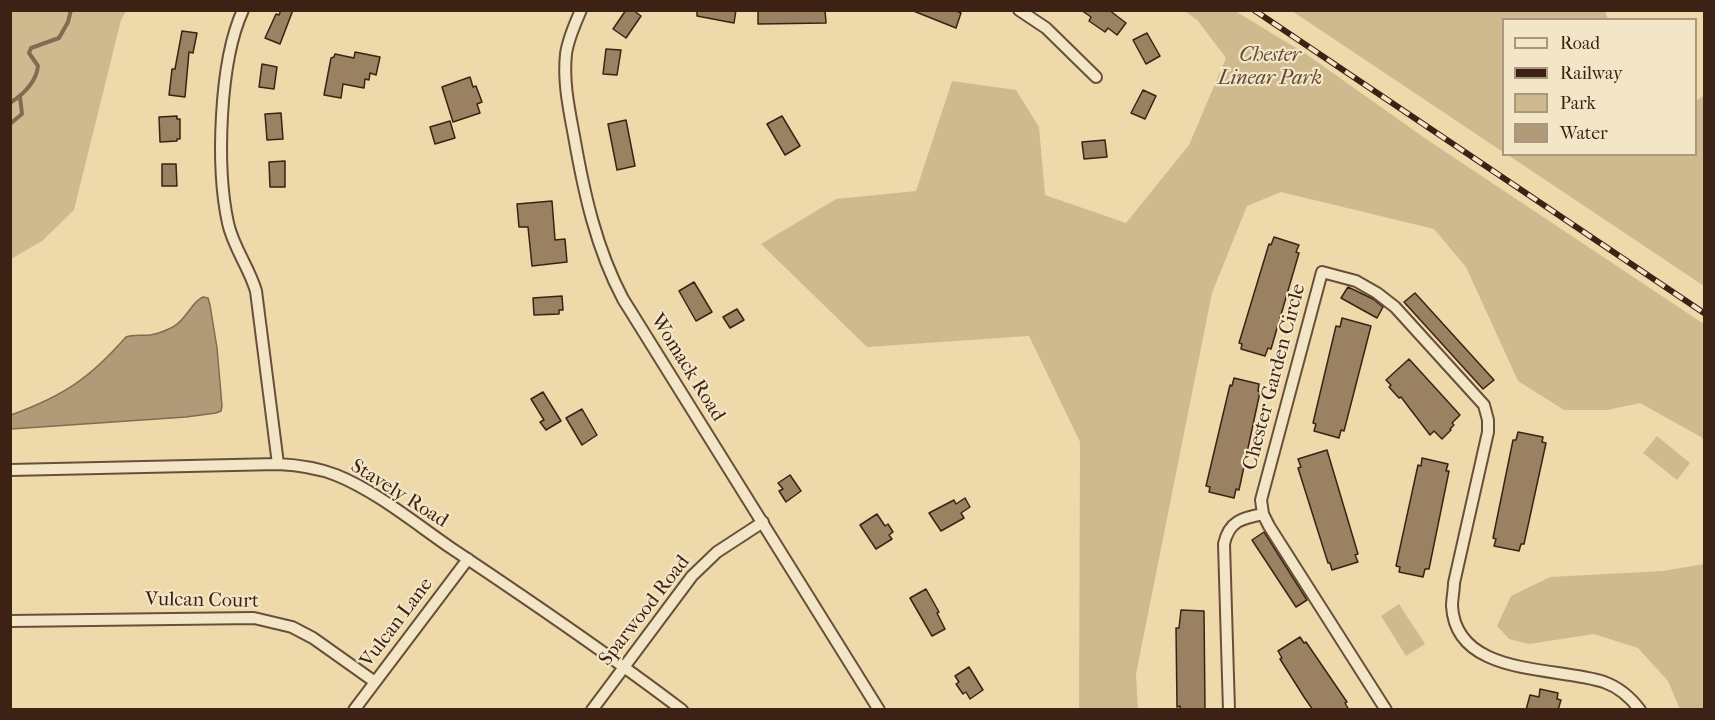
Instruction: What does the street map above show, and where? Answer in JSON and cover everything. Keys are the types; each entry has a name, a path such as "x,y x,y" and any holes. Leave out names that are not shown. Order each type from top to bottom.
{"street":[{"path":"243,10 226,72 222,109 224,192 232,236 251,275 256,291 278,464"},
{"name":"Womack Road","path":"581,10 566,53 566,90 584,190 604,260 623,299 879,710"},
{"path":"1019,10 1046,28 1096,77"},
{"name":"Chester Garden Circle","path":"1263,514 1261,500 1322,272 1356,281 1395,307 1484,405 1488,432 1454,583 1452,606 1455,623 1464,639 1476,651 1495,661 1604,682 1623,692 1640,710"},
{"name":"Stavely Road","path":"10,470 278,464 307,467 338,476 375,496 468,559 625,667 682,710"},
{"path":"1229,710 1224,544 1226,534 1233,525 1249,516 1263,514 1386,710"},
{"name":"Sparwood Road","path":"592,710 692,576 717,552 763,522"},
{"name":"Vulcan Lane","path":"354,710 468,559"},
{"name":"Vulcan Court","path":"10,621 254,618 292,627 313,638 375,682"}],"green space":[{"path":"11,10 126,11 121,20 74,210 42,241 11,259"},
{"name":"Chester Linear Park","path":"1185,11 1235,11 1306,54 1429,141 1704,324 1704,440 1640,403 1607,410 1564,410 1518,381 1466,267 1434,229 1281,192 1247,206 1212,293 1136,674 1138,709 1079,709 1080,442 1029,336 867,347 761,244 836,199 916,191 952,81 1016,90 1039,127 1045,195 1126,223 1189,145 1226,58 1198,21"},
{"path":"1292,11 1605,11 1608,18 1502,18 1502,151"},
{"path":"1704,95 1704,286 1509,156 1697,156 1697,100"},
{"path":"1657,436 1690,463 1677,480 1643,453"},
{"path":"1704,564 1704,709 1680,709 1668,681 1638,648 1594,634 1529,644 1509,639 1497,626 1511,596 1550,577 1663,571"},
{"path":"1399,604 1425,644 1406,656 1381,616"}],"water":[{"path":"203,297 208,298 210,305 217,348 221,411 186,417 11,429 11,415 46,401 74,385 113,352 126,337 162,332 178,324"}],"building":[{"path":"281,10 293,10 280,44 265,38 276,14 279,15"},
{"path":"626,10 633,10 641,16 626,38 613,29"},
{"path":"697,10 736,10 734,23 697,16"},
{"path":"758,10 825,10 826,23 758,24"},
{"path":"911,10 954,10 961,13 956,28"},
{"path":"1081,10 1109,10 1126,23 1117,35 1108,28 1105,32 1089,21 1091,17"},
{"path":"182,31 197,33 193,53 189,52 185,97 169,95 172,69 175,69"},
{"path":"1147,33 1160,56 1146,64 1133,40"},
{"path":"606,49 621,50 617,75 603,74"},
{"path":"355,52 380,57 376,75 370,73 369,80 365,79 364,88 343,84 341,98 324,95 331,58 335,54 354,58"},
{"path":"262,64 277,67 274,89 259,87"},
{"path":"470,77 482,102 477,104 480,113 453,122 442,87"},
{"path":"1143,90 1156,96 1145,119 1131,113"},
{"path":"281,113 283,139 267,140 265,114"},
{"path":"177,116 177,119 180,119 180,139 160,142 159,117"},
{"path":"782,116 800,146 785,155 767,124"},
{"path":"626,120 635,166 617,170 608,124"},
{"path":"450,121 455,138 435,144 430,127"},
{"path":"1105,140 1107,157 1084,159 1082,142"},
{"path":"285,161 285,187 270,187 269,162"},
{"path":"162,164 176,164 177,186 162,186"},
{"path":"552,201 555,240 565,239 567,262 532,266 528,227 519,227 517,204"},
{"path":"1274,237 1299,245 1296,252 1299,253 1271,349 1268,348 1265,356 1241,349 1242,344 1239,343 1269,244 1271,245"},
{"path":"694,282 712,312 696,321 679,291"},
{"path":"1348,287 1373,299 1383,307 1377,318 1341,298"},
{"path":"1415,293 1494,380 1483,389 1404,302"},
{"path":"562,296 563,310 559,310 559,314 534,315 533,298"},
{"path":"737,309 744,320 730,328 723,317"},
{"path":"1342,318 1371,326 1344,431 1341,430 1339,438 1314,431 1316,424 1313,423 1336,326 1340,327"},
{"path":"1409,359 1460,415 1442,439 1434,431 1430,435 1401,397 1399,398 1389,387 1391,385 1386,380"},
{"path":"1234,378 1259,384 1258,391 1260,392 1239,490 1236,489 1234,498 1209,492 1210,487 1206,486 1230,385 1232,386"},
{"path":"543,392 561,421 546,430 540,422 544,420 531,399"},
{"path":"582,409 597,435 582,445 566,418"},
{"path":"1518,432 1543,437 1542,442 1546,443 1524,544 1521,544 1519,551 1494,546 1496,539 1493,538 1513,440 1516,440"},
{"path":"1327,450 1358,554 1355,555 1358,562 1332,570 1298,468 1301,467 1298,459"},
{"path":"1422,458 1448,464 1446,471 1449,471 1429,569 1425,569 1423,577 1399,572 1400,567 1396,566 1418,465 1421,466"},
{"path":"790,475 801,491 786,502 779,491 783,489 778,483"},
{"path":"965,498 970,507 961,513 964,518 941,531 929,513 954,500 956,504"},
{"path":"877,514 885,526 888,524 893,532 889,535 892,539 876,549 860,525"},
{"path":"1264,532 1307,600 1296,607 1252,540"},
{"path":"926,589 939,612 937,613 945,629 932,636 910,598"},
{"path":"1181,610 1204,611 1205,710 1180,710 1180,706 1177,707 1176,628 1179,628"},
{"path":"1300,637 1304,643 1306,642 1347,702 1345,703 1349,710 1313,710 1304,697 1280,659 1282,658 1278,651"},
{"path":"969,667 983,690 970,699 966,692 963,694 956,684 959,682 955,676"},
{"path":"1540,689 1558,693 1557,699 1561,700 1558,710 1526,710 1530,695 1539,697"}],"waterway":[{"path":"10,103 24,92 35,78 38,66 29,53 31,48 59,38 68,22 71,10"},
{"path":"10,124 22,114 20,97"}],"railway":[{"path":"1254,10 1704,313"}]}
